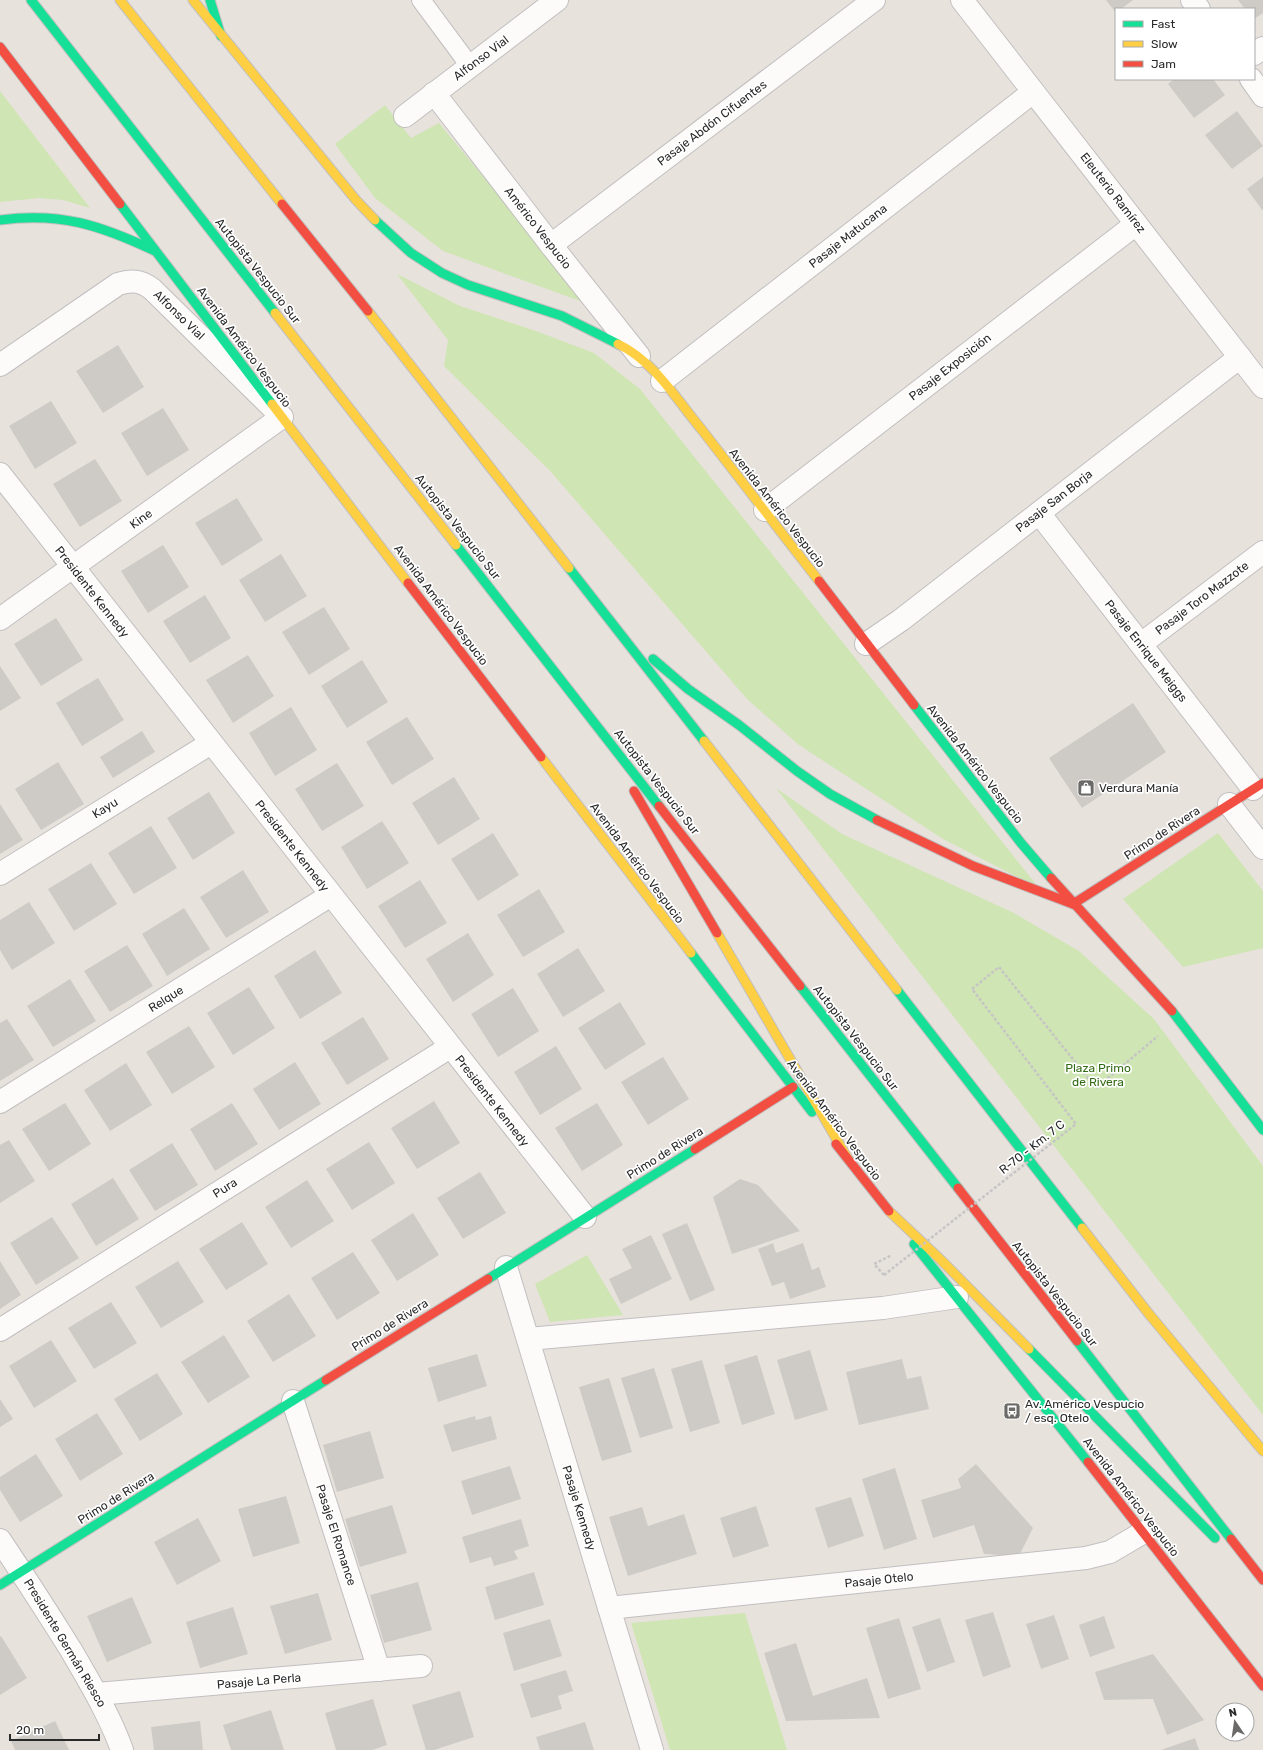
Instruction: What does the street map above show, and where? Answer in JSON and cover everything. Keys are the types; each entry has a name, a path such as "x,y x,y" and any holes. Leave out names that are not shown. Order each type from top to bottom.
{"main road":[{"name":"Autopista Vespucio Sur","path":"31,0 1263,1580"},
{"path":"120,0 430,389 1149,1314 1263,1452"},
{"name":"Avenida Américo Vespucio","path":"193,0 356,200 382,227 411,253 442,273 468,285 562,316 621,345 643,360 662,381 764,510 1021,843 1073,904 1179,1019 1263,1130"},
{"path":"210,0 221,36"},
{"name":"Avenida Américo Vespucio","path":"0,47 913,1244 1144,1532 1263,1686"},
{"path":"0,220 16,217 48,217 84,222 114,232 155,251"},
{"path":"612,622 688,689 739,725 830,794 862,813 944,853 980,869 1073,904"},
{"path":"592,718 848,1159"},
{"name":"Primo de Rivera","path":"1073,904 1258,786"},
{"name":"Primo de Rivera","path":"0,1585 793,1087"},
{"path":"889,1211 942,1261 1263,1586"}],"street":[{"name":"Alfonso Vial","path":"404,116 557,0"},
{"name":"Pasaje Abdón Cifuentes","path":"551,245 874,0"},
{"name":"Eleuterio Ramírez","path":"962,0 1263,387"},
{"path":"1252,80 1263,96"},
{"name":"Pasaje Matucana","path":"662,381 1033,92"},
{"name":"Américo Vespucio","path":"434,93 551,245 643,360"},
{"name":"Pasaje Exposición","path":"764,510 1136,224"},
{"name":"Alfonso Vial","path":"0,365 118,284 128,281 136,281 144,283 152,289 282,417"},
{"name":"Pasaje San Borja","path":"866,644 901,620 1240,357"},
{"name":"Kine","path":"0,619 282,417"},
{"name":"Presidente Kennedy","path":"0,474 585,1218"},
{"name":"Pasaje Enrique Meiggs","path":"1039,513 1141,644 1258,786"},
{"name":"Pasaje Toro Mazzote","path":"1141,644 1263,552"},
{"name":"Kayu","path":"0,874 211,743"},
{"path":"1229,804 1263,848"},
{"name":"Relque","path":"0,1102 331,895"},
{"name":"Pura","path":"0,1330 450,1047"},
{"name":"Pasaje Kennedy","path":"506,1267 652,1750"},
{"path":"528,1339 883,1308 957,1297"},
{"name":"Pasaje El Romance","path":"293,1400 379,1670"},
{"name":"Pasaje Otelo","path":"609,1608 1086,1558 1110,1552 1144,1532"},
{"name":"Presidente Germán Riesco","path":"0,1540 21,1571 97,1694 115,1730 122,1750"},
{"name":"Pasaje La Perla","path":"97,1694 421,1666"}],"lane":[{"path":"421,0 470,66"}],"path":[{"name":"R-70 - Km. 7 C","path":"884,1275 1076,1124 972,989 999,967 1096,1088 1179,1019"}],"green space":[{"path":"0,91 90,208 63,200 39,198 0,202"},
{"path":"385,105 411,138 439,123 588,304 443,251 375,198 335,144"},
{"path":"397,274 460,306 536,331 594,353 640,389 1039,888 943,839 799,745 747,699 551,472 444,366 448,340"},
{"name":"Plaza Primo de Rivera","path":"776,788 842,834 1014,913 1079,951 1154,1019 1263,1166 1263,1415"},
{"path":"1218,833 1263,891 1263,948 1183,967 1123,899"},
{"path":"587,1255 623,1315 550,1322 535,1284"},
{"path":"745,1613 787,1750 670,1750 631,1623"}],"building":[{"path":"1106,0 1133,0 1122,8 1115,8 1115,12"},
{"path":"1238,0 1263,0 1263,13 1255,18 1255,8 1244,8"},
{"path":"1173,80 1214,80 1225,95 1194,118 1168,84"},
{"path":"1237,111 1263,146 1232,169 1205,135"},
{"path":"1263,177 1263,211 1247,189"},
{"path":"118,345 144,387 103,413 76,371"},
{"path":"51,401 77,443 35,469 9,426"},
{"path":"163,408 189,450 147,476 121,433"},
{"path":"95,459 122,501 80,527 53,484"},
{"path":"237,498 263,540 222,566 195,523"},
{"path":"163,545 189,587 148,613 121,571"},
{"path":"281,554 307,596 265,622 239,580"},
{"path":"205,595 231,638 190,663 163,621"},
{"path":"324,607 350,649 309,675 282,632"},
{"path":"56,618 83,660 41,686 14,644"},
{"path":"248,655 274,696 233,723 206,680"},
{"path":"362,660 388,702 347,728 321,686"},
{"path":"0,666 21,698 0,711"},
{"path":"98,678 124,720 82,746 56,703"},
{"path":"1133,703 1166,752 1082,808 1049,758"},
{"path":"291,707 317,750 275,776 249,733"},
{"path":"407,717 434,759 392,785 366,742"},
{"path":"142,731 155,752 113,778 100,757"},
{"path":"58,762 84,804 41,830 15,789"},
{"path":"337,763 364,806 322,831 295,789"},
{"path":"454,777 480,819 438,845 412,803"},
{"path":"209,792 235,833 193,860 167,818"},
{"path":"0,804 23,840 0,854"},
{"path":"382,821 409,863 367,889 341,847"},
{"path":"151,826 177,868 134,894 108,853"},
{"path":"493,833 519,875 478,901 451,859"},
{"path":"91,863 117,904 74,931 48,889"},
{"path":"243,870 269,912 226,938 200,897"},
{"path":"420,880 447,923 405,948 378,906"},
{"path":"539,889 565,932 523,957 497,915"},
{"path":"29,902 55,943 12,970 0,950 0,920"},
{"path":"184,908 210,949 167,976 142,934"},
{"path":"468,933 494,975 453,1002 426,959"},
{"path":"127,945 153,986 110,1012 84,971"},
{"path":"578,948 605,991 563,1017 537,974"},
{"path":"315,950 342,993 300,1019 274,976"},
{"path":"70,979 96,1021 53,1047 27,1006"},
{"path":"249,987 275,1028 233,1055 207,1013"},
{"path":"513,988 539,1031 498,1057 471,1014"},
{"path":"620,1002 646,1044 605,1070 578,1028"},
{"path":"363,1017 389,1059 347,1085 321,1043"},
{"path":"7,1019 34,1060 0,1081 0,1023"},
{"path":"189,1026 215,1067 172,1094 146,1052"},
{"path":"556,1046 582,1089 540,1115 514,1072"},
{"path":"663,1057 689,1099 648,1125 621,1082"},
{"path":"295,1062 321,1104 279,1130 253,1089"},
{"path":"126,1063 152,1105 110,1131 84,1090"},
{"path":"434,1101 460,1143 417,1169 391,1128"},
{"path":"65,1103 91,1144 49,1171 22,1129"},
{"path":"232,1103 258,1144 215,1171 190,1129"},
{"path":"597,1103 623,1145 582,1171 555,1128"},
{"path":"9,1140 35,1181 0,1203 0,1145"},
{"path":"369,1142 395,1183 352,1210 326,1169"},
{"path":"172,1143 198,1185 155,1211 129,1170"},
{"path":"480,1172 506,1213 463,1239 437,1198"},
{"path":"113,1178 139,1219 96,1246 71,1204"},
{"path":"740,1179 758,1185 800,1231 732,1254 713,1197"},
{"path":"307,1180 334,1221 291,1248 265,1207"},
{"path":"413,1213 439,1255 397,1281 371,1240"},
{"path":"52,1217 79,1258 36,1285 10,1243"},
{"path":"242,1222 268,1264 226,1290 199,1249"},
{"path":"687,1223 715,1290 690,1301 662,1234"},
{"path":"651,1235 672,1279 621,1304 609,1279 632,1268 622,1249"},
{"path":"773,1243 776,1253 803,1243 812,1270 819,1267 826,1287 790,1299 784,1282 772,1286 758,1249"},
{"path":"353,1252 380,1293 337,1320 311,1278"},
{"path":"0,1261 21,1295 0,1309"},
{"path":"178,1261 204,1302 161,1328 135,1287"},
{"path":"289,1294 316,1336 273,1362 247,1321"},
{"path":"111,1302 137,1343 94,1369 68,1328"},
{"path":"224,1335 250,1377 208,1403 181,1362"},
{"path":"51,1340 77,1381 34,1408 9,1366"},
{"path":"810,1350 828,1410 795,1420 777,1360"},
{"path":"477,1354 487,1386 438,1402 428,1368"},
{"path":"757,1355 775,1414 742,1425 724,1365"},
{"path":"902,1359 907,1379 921,1376 929,1409 859,1425 846,1372"},
{"path":"702,1360 720,1423 690,1432 671,1369"},
{"path":"654,1368 673,1428 640,1438 621,1378"},
{"path":"157,1373 183,1414 140,1441 114,1399"},
{"path":"609,1378 632,1452 602,1461 579,1387"},
{"path":"0,1399 13,1419 0,1427"},
{"path":"97,1413 123,1454 80,1481 55,1439"},
{"path":"475,1416 476,1420 491,1416 497,1439 452,1452 443,1425"},
{"path":"370,1431 384,1478 337,1492 323,1445"},
{"path":"36,1454 63,1496 20,1522 0,1490 0,1477"},
{"path":"976,1464 1033,1528 1019,1556 984,1554 974,1525 933,1538 921,1500 961,1488 958,1479"},
{"path":"510,1466 521,1499 472,1515 461,1481"},
{"path":"895,1468 917,1539 884,1550 862,1479"},
{"path":"286,1496 300,1543 253,1557 238,1509"},
{"path":"851,1497 864,1536 828,1548 815,1508"},
{"path":"392,1505 407,1553 360,1567 345,1519"},
{"path":"756,1506 769,1546 733,1558 720,1518"},
{"path":"642,1507 648,1526 684,1514 697,1554 628,1576 609,1517"},
{"path":"198,1518 221,1561 177,1585 154,1542"},
{"path":"521,1519 529,1546 514,1551 518,1559 494,1566 491,1557 470,1563 462,1537"},
{"path":"534,1572 544,1605 495,1620 485,1587"},
{"path":"418,1582 432,1630 384,1643 370,1595"},
{"path":"318,1593 332,1640 285,1654 270,1606"},
{"path":"132,1597 152,1643 107,1662 87,1616"},
{"path":"233,1607 248,1654 200,1668 186,1622"},
{"path":"993,1612 1011,1667 983,1677 965,1620"},
{"path":"1054,1615 1069,1659 1041,1669 1026,1624"},
{"path":"1104,1616 1115,1648 1090,1657 1079,1625"},
{"path":"899,1618 921,1689 888,1699 866,1628"},
{"path":"940,1618 955,1662 927,1672 912,1627"},
{"path":"550,1619 562,1656 514,1671 503,1633"},
{"path":"1,1636 27,1678 0,1695 0,1637"},
{"path":"796,1643 813,1696 867,1678 880,1718 786,1721 764,1653"},
{"path":"1153,1654 1204,1720 1167,1735 1153,1699 1104,1700 1095,1672"},
{"path":"566,1670 573,1691 558,1696 562,1709 531,1718 520,1684"},
{"path":"460,1691 474,1737 434,1750 426,1750 412,1705"},
{"path":"373,1699 387,1745 372,1750 336,1750 325,1713"},
{"path":"271,1710 284,1750 231,1750 223,1725"},
{"path":"55,1721 69,1750 15,1750 11,1741"},
{"path":"200,1721 203,1750 154,1750 151,1727"},
{"path":"585,1722 594,1750 540,1750 536,1737"},
{"path":"1195,1738 1199,1750 1161,1750"}],"traffic: fast":[{"path":"31,0 275,313"},
{"path":"210,0 221,36"},
{"path":"120,204 272,404"},
{"path":"0,220 22,218 61,219 116,234 155,251"},
{"path":"375,220 411,253 442,273 468,285 562,316 618,344"},
{"path":"456,545 659,806"},
{"path":"569,568 704,741"},
{"path":"653,659 688,689 739,725 797,771 830,794 877,820"},
{"path":"914,705 1021,843 1051,878"},
{"path":"691,953 812,1112"},
{"path":"800,986 958,1188"},
{"path":"897,990 1082,1228"},
{"path":"1172,1011 1263,1130"},
{"path":"488,1279 695,1149"},
{"path":"914,1244 1088,1462"},
{"path":"1077,1341 1231,1539"},
{"path":"1029,1349 1215,1538"},
{"path":"0,1585 326,1380"}],"traffic: slow":[{"path":"120,0 282,204"},
{"path":"193,0 356,200 375,220"},
{"path":"368,311 569,568"},
{"path":"275,313 456,545"},
{"path":"618,344 643,360 664,382 819,581"},
{"path":"272,404 408,583"},
{"path":"704,741 897,990"},
{"path":"541,757 691,953"},
{"path":"717,933 848,1159"},
{"path":"889,1211 942,1261 1029,1349"},
{"path":"1082,1228 1149,1314 1263,1451"}],"traffic: jam":[{"path":"0,47 120,204"},
{"path":"282,204 368,311"},
{"path":"819,581 914,705"},
{"path":"408,583 541,757"},
{"path":"1073,904 1263,783"},
{"path":"634,791 717,933"},
{"path":"659,806 800,986"},
{"path":"877,820 973,866 1073,904"},
{"path":"1051,878 1172,1011"},
{"path":"695,1149 793,1087"},
{"path":"836,1144 889,1211"},
{"path":"958,1188 1077,1341"},
{"path":"326,1380 488,1279"},
{"path":"1088,1462 1263,1686"},
{"path":"1231,1539 1263,1580"}],"place":[{"name":"Verdura Manía","path":"1086,788"},
{"name":"Av. Américo Vespucio / esq. Otelo","path":"1012,1411"}]}
